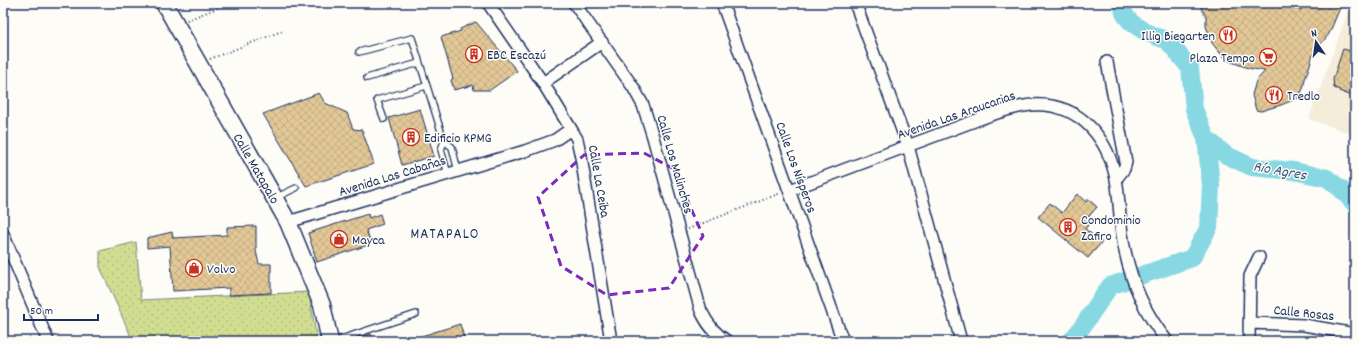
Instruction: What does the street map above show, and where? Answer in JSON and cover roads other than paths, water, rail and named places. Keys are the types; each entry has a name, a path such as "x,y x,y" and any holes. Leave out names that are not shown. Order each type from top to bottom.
{"street":[{"name":"Calle Matapalo","path":"164,3 288,222 322,305 330,341"},
{"name":"Calle La Ceiba","path":"488,3 543,83 577,139 611,341"},
{"name":"Calle Los Malinches","path":"574,3 633,87 643,105 701,311 710,327 727,341"},
{"name":"Calle Los Nísperos","path":"722,3 843,341"},
{"path":"855,3 908,146 961,341"},
{"path":"543,83 602,42"},
{"path":"1107,62 1126,162 1124,169 1116,179"},
{"name":"Avenida Las Araucarias","path":"790,190 1012,109 1027,105 1047,105 1072,112 1090,126 1104,146 1110,160 1116,179 1122,238 1130,270 1138,293 1152,320 1167,341"},
{"name":"Avenida Las Cabañas","path":"288,222 555,140 571,129"},
{"path":"3,234 48,341"},
{"path":"1249,341 1250,276 1259,257"},
{"name":"Calle Rosas","path":"1249,323 1304,325 1355,334"}],"lane":[{"path":"359,52 412,38 444,141 452,147 453,172"},
{"path":"368,78 419,63"},
{"path":"384,119 377,100 426,86"},
{"path":"444,141 441,150 453,172"},
{"path":"274,198 296,188"},
{"path":"335,341 416,314"}],"waterway":[{"name":"Río Agres","path":"1123,3 1124,13 1131,22 1149,34 1167,40 1190,68 1194,109 1206,138 1226,155 1252,167 1294,171 1327,178 1341,189 1355,204"},
{"path":"1071,341 1110,286 1192,258 1209,227 1211,185 1206,138"}],"place":[{"name":"Illig Biegarten","path":"1228,35"},
{"name":"EBC Escazú","path":"474,54"},
{"name":"Plaza Tempo","path":"1268,57"},
{"name":"Tredlo","path":"1274,95"},
{"name":"Edificio KPMG","path":"411,137"},
{"name":"Condominio Zafiro","path":"1068,227"},
{"name":"Mayca","path":"339,239"},
{"name":"Volvo","path":"194,268"}],"district":[{"name":"MATAPALO","path":"445,233"}]}
